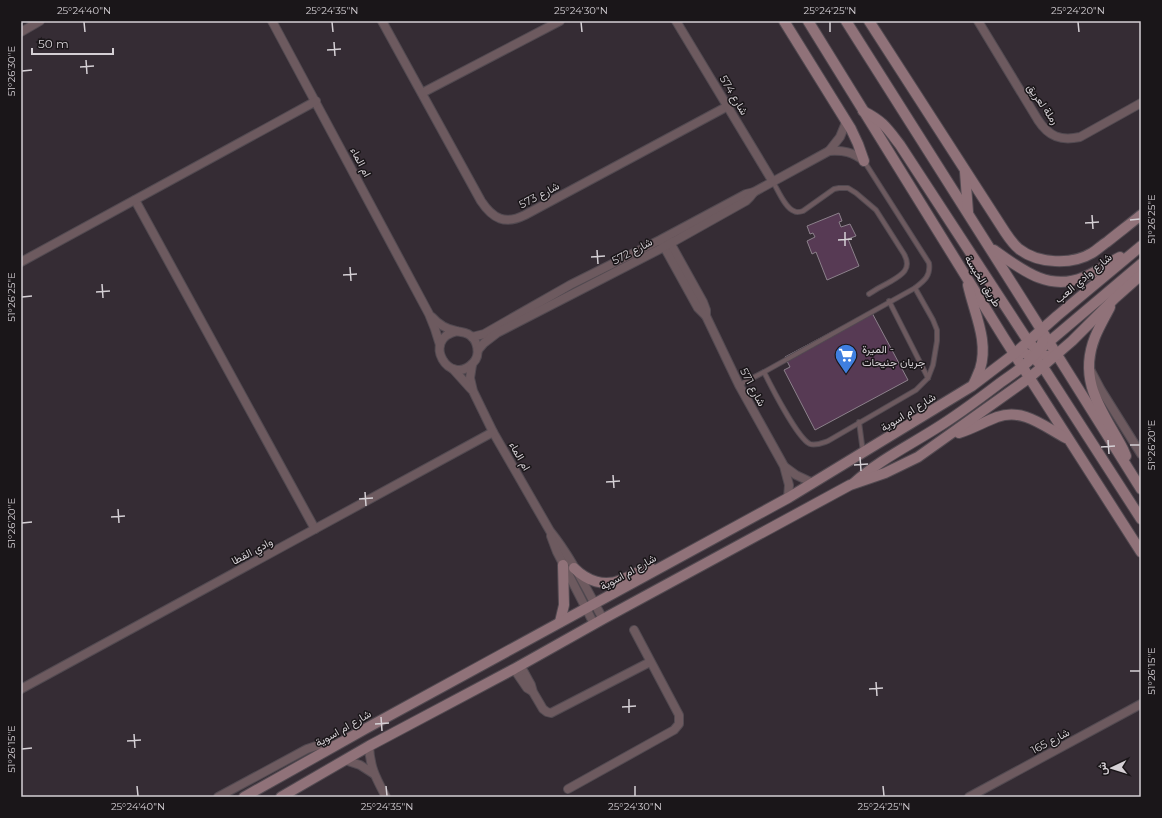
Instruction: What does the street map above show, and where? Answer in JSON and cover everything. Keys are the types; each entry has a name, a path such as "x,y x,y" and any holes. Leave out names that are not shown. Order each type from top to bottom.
{"street":[{"path":"21,32 40,21"},
{"name":"ام الماء","path":"272,21 429,314 440,345"},
{"name":"شارع 573","path":"382,21 486,209 501,219 518,219 728,106"},
{"path":"422,93 560,21"},
{"name":"شارع 574","path":"676,21 773,182"},
{"path":"784,21 852,129 864,161"},
{"name":"طريق الخيسة","path":"808,21 1029,378 1141,552"},
{"path":"846,21 1141,490"},
{"path":"869,21 1013,243 1020,250 1041,259 1056,261 1074,260 1092,253 1141,215"},
{"name":"رملة لعريق","path":"978,21 1038,120 1052,135 1070,139 1080,137 1141,103"},
{"path":"21,262 316,101"},
{"path":"863,111 879,119 900,144 1141,519"},
{"name":"شارع 572","path":"478,350 484,343 497,333 746,200 754,192 829,151 840,137 845,125 845,119"},
{"path":"829,151 844,151 851,153 864,161"},
{"path":"965,170 968,214"},
{"path":"135,200 315,529"},
{"name":"شارع 572","path":"472,337 484,334 570,285 665,242"},
{"name":"شارع 571","path":"665,242 698,308 706,316 739,385 784,466 789,485 788,498"},
{"name":"شارع وادي العب","path":"1028,341 1141,246"},
{"path":"989,247 1019,268 1032,275 1060,282 1085,277 1112,261 1131,253"},
{"path":"281,797 369,746 850,485 873,467 938,428 1022,366 1048,342 1141,264"},
{"path":"850,485 868,480 902,466 918,457 1029,378 1072,341 1115,298 1141,275"},
{"path":"967,279 970,297 981,330 983,349 980,369 972,386"},
{"path":"1115,298 1095,337 1091,349 1089,367 1090,382 1095,398 1123,449 1130,473"},
{"name":"ام الماء","path":"429,314 434,320 442,325 449,329 458,331"},
{"path":"1029,378 1028,370 1043,338 1041,329"},
{"path":"458,331 472,337 478,350 472,365 460,370 453,369 443,362 440,356 440,345 447,335 458,331"},
{"name":"شارع ام اسوية","path":"244,797 365,729 788,498 972,386 1014,354 1028,341"},
{"path":"1014,354 1017,352 1049,356 1056,355"},
{"name":"ام الماء","path":"472,365 470,378 473,391 493,432 550,531 574,568 590,606"},
{"path":"1089,367 1101,390 1141,454"},
{"name":"ام الماء","path":"453,369 473,391"},
{"path":"950,435 965,431 997,417 1009,414 1021,415 1030,418 1068,439"},
{"name":"وادي القطا","path":"21,689 493,432"},
{"name":"شارع 571","path":"784,466 796,475 813,483"},
{"name":"ام الماء","path":"550,531 554,547 563,565 599,622"},
{"path":"560,622 564,611 563,565"},
{"path":"574,568 586,578 599,583 606,583 621,580 645,569 664,565"},
{"path":"568,789 674,730 678,726 680,721 679,715 634,630"},
{"path":"517,667 527,688 533,692 543,709 547,712 553,712 650,662"},
{"name":"شارع 165","path":"969,797 1141,704"},
{"path":"218,797 307,749 322,744 338,745"},
{"path":"369,746 370,760 374,774 386,797"},
{"path":"345,760 360,765 374,774"}],"lane":[{"path":"739,385 915,288 926,279 929,274 929,263 864,161"},
{"path":"773,182 789,208 793,211 803,212 834,189 843,187 852,190 876,210 904,254 907,267 902,274 869,294"},
{"path":"764,372 799,434 810,444 817,445 828,441 916,390 928,378 933,364 937,330 915,288"},
{"path":"889,301 928,378"},
{"path":"859,422 863,453"}],"building":[{"path":"839,213 842,221 839,222 841,227 850,224 856,236 848,239 859,266 827,280 816,252 812,254 807,241 815,237 813,233 810,234 807,226"},
{"name":"الميرة - جريان جنيحات","path":"871,311 908,380 815,430 784,370 790,367 785,357"}],"place":[{"name":"الميرة - جريان جنيحات","path":"846,374"}]}
